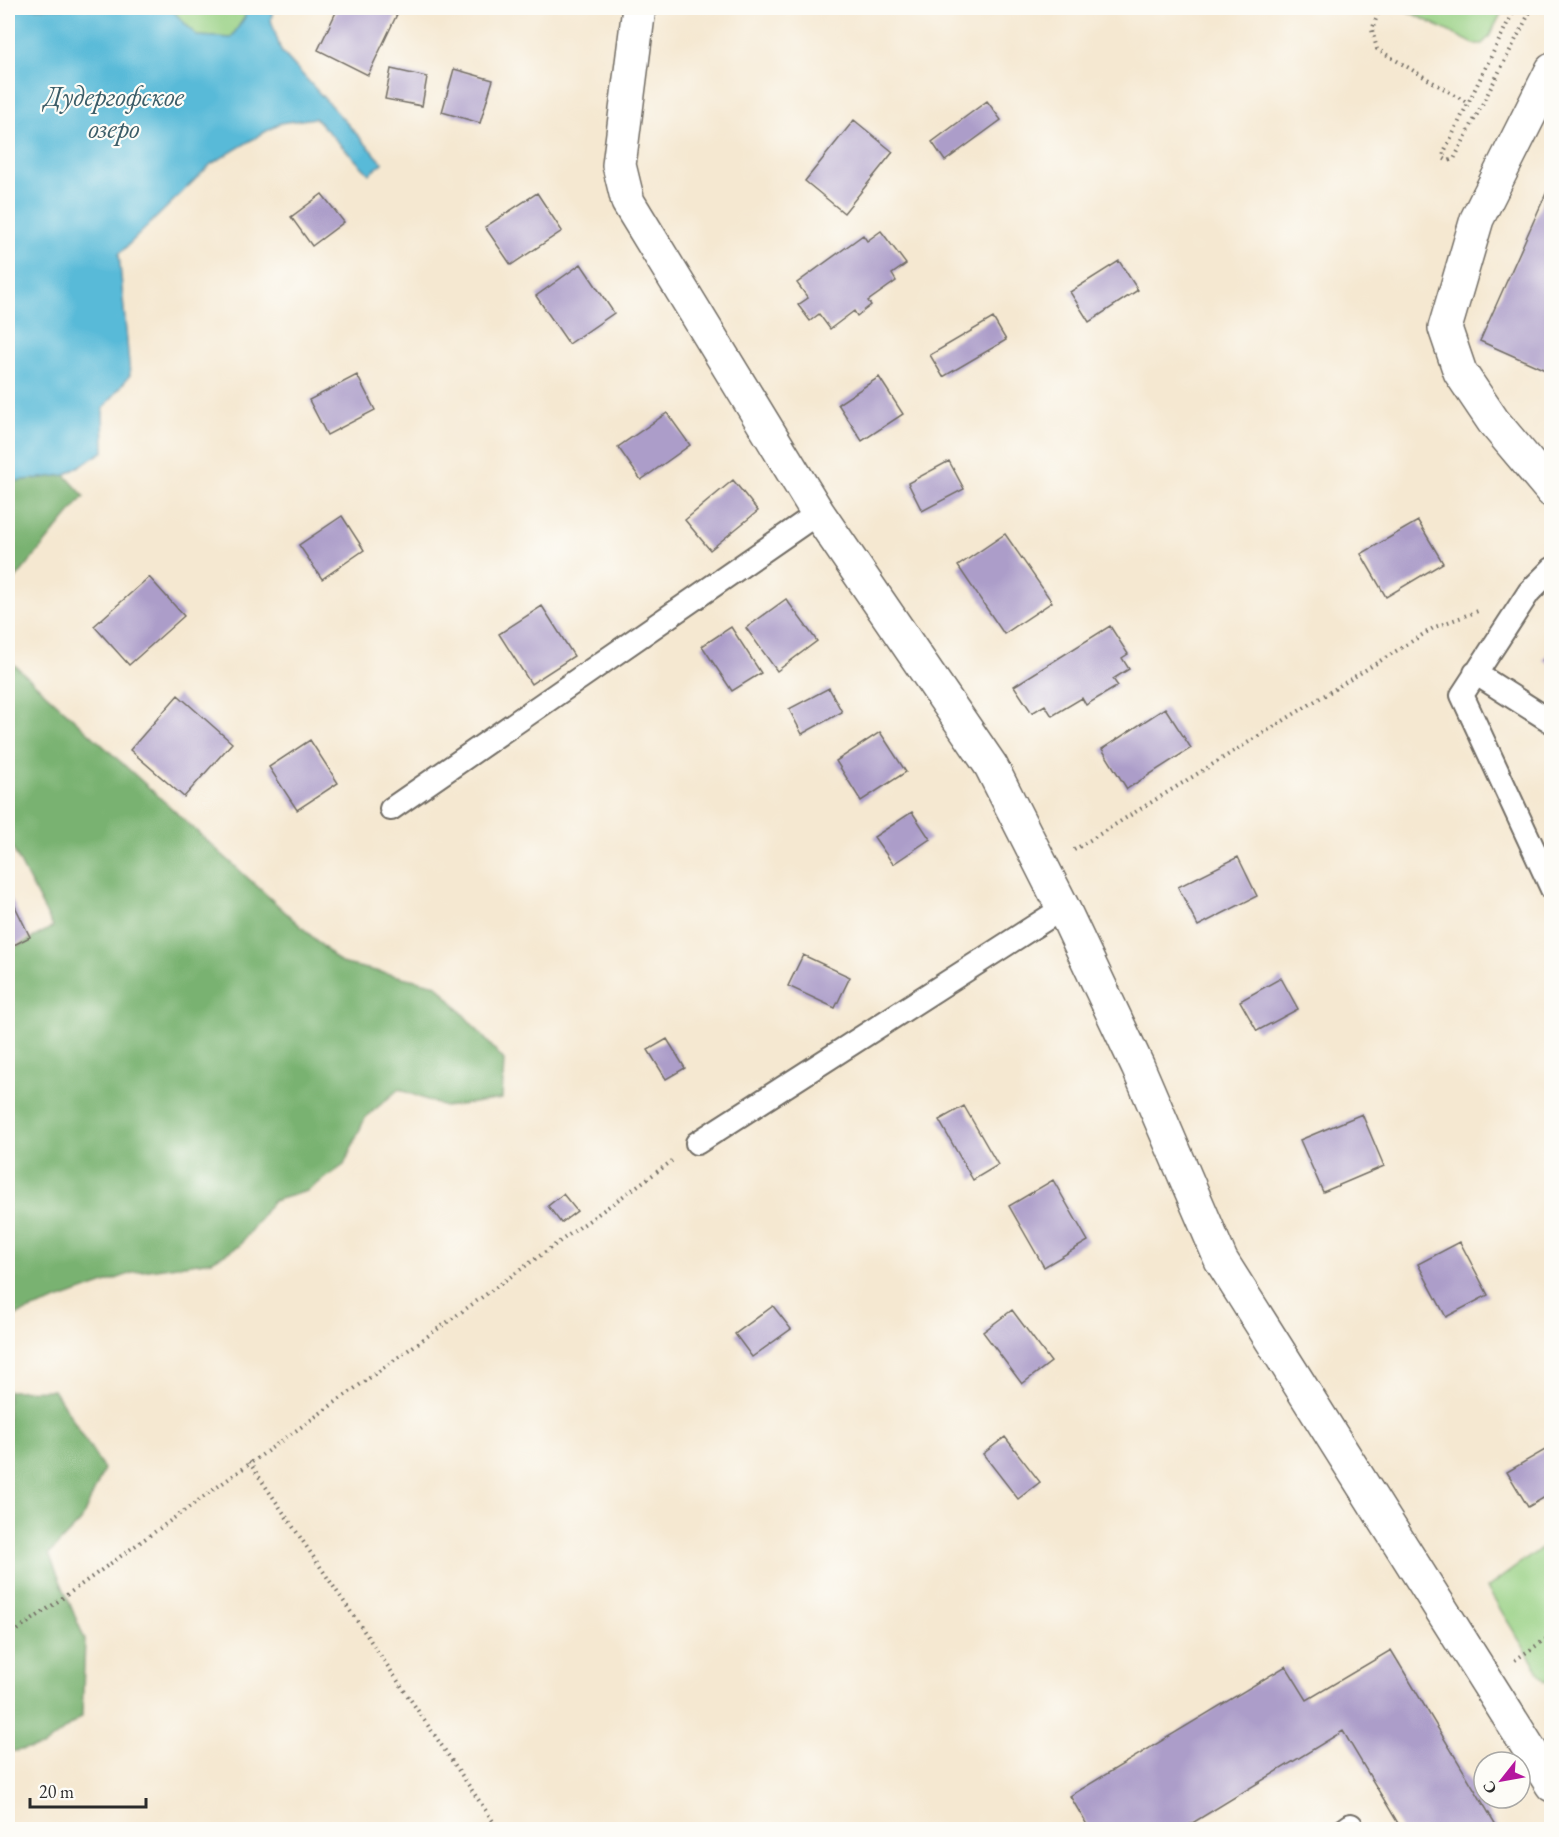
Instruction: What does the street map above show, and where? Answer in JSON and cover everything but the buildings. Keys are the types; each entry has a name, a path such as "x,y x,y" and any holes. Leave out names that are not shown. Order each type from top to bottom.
{"street":[{"path":"639,8 619,165 628,202 818,513 991,766 1063,908 1138,1067 1221,1260 1551,1785"},
{"path":"1551,70 1477,219 1445,328 1460,372 1493,421 1551,491"}],"lane":[{"path":"391,809 818,513"},
{"path":"1551,569 1529,592 1461,694 1551,889"},
{"path":"1475,673 1551,722"},
{"path":"698,1143 1063,908"},
{"path":"1344,1830 1351,1825 1354,1830"}],"path":[{"path":"1380,8 1372,30 1377,49 1468,103"},
{"path":"1515,8 1444,152 1443,158 1448,161 1454,159 1532,8"},
{"path":"1043,869 1435,627 1529,592"},
{"path":"8,1637 249,1462 698,1143"},
{"path":"249,1462 499,1830"}],"green space":[{"path":"170,8 244,8 245,17 231,38 197,36"},
{"path":"1401,8 1504,8 1489,37 1482,44 1474,44"},
{"path":"65,475 84,496 8,588 8,482"},
{"path":"8,659 341,963 437,985 504,1060 502,1099 445,1107 399,1089 365,1118 344,1165 307,1191 273,1201 239,1246 212,1261 135,1272 8,1318 8,951 53,927 8,839"},
{"path":"54,1390 104,1469 81,1521 49,1554 85,1640 82,1716 42,1747 8,1752 8,1391"},
{"path":"1551,1541 1552,1679 1545,1682 1487,1588"}],"water":[{"name":"Дудергофское озеро","path":"8,8 170,8 197,36 231,38 245,17 244,8 273,8 271,20 281,51 383,163 369,174 315,118 280,123 211,164 119,254 130,375 103,409 104,451 65,475 8,482"}]}
